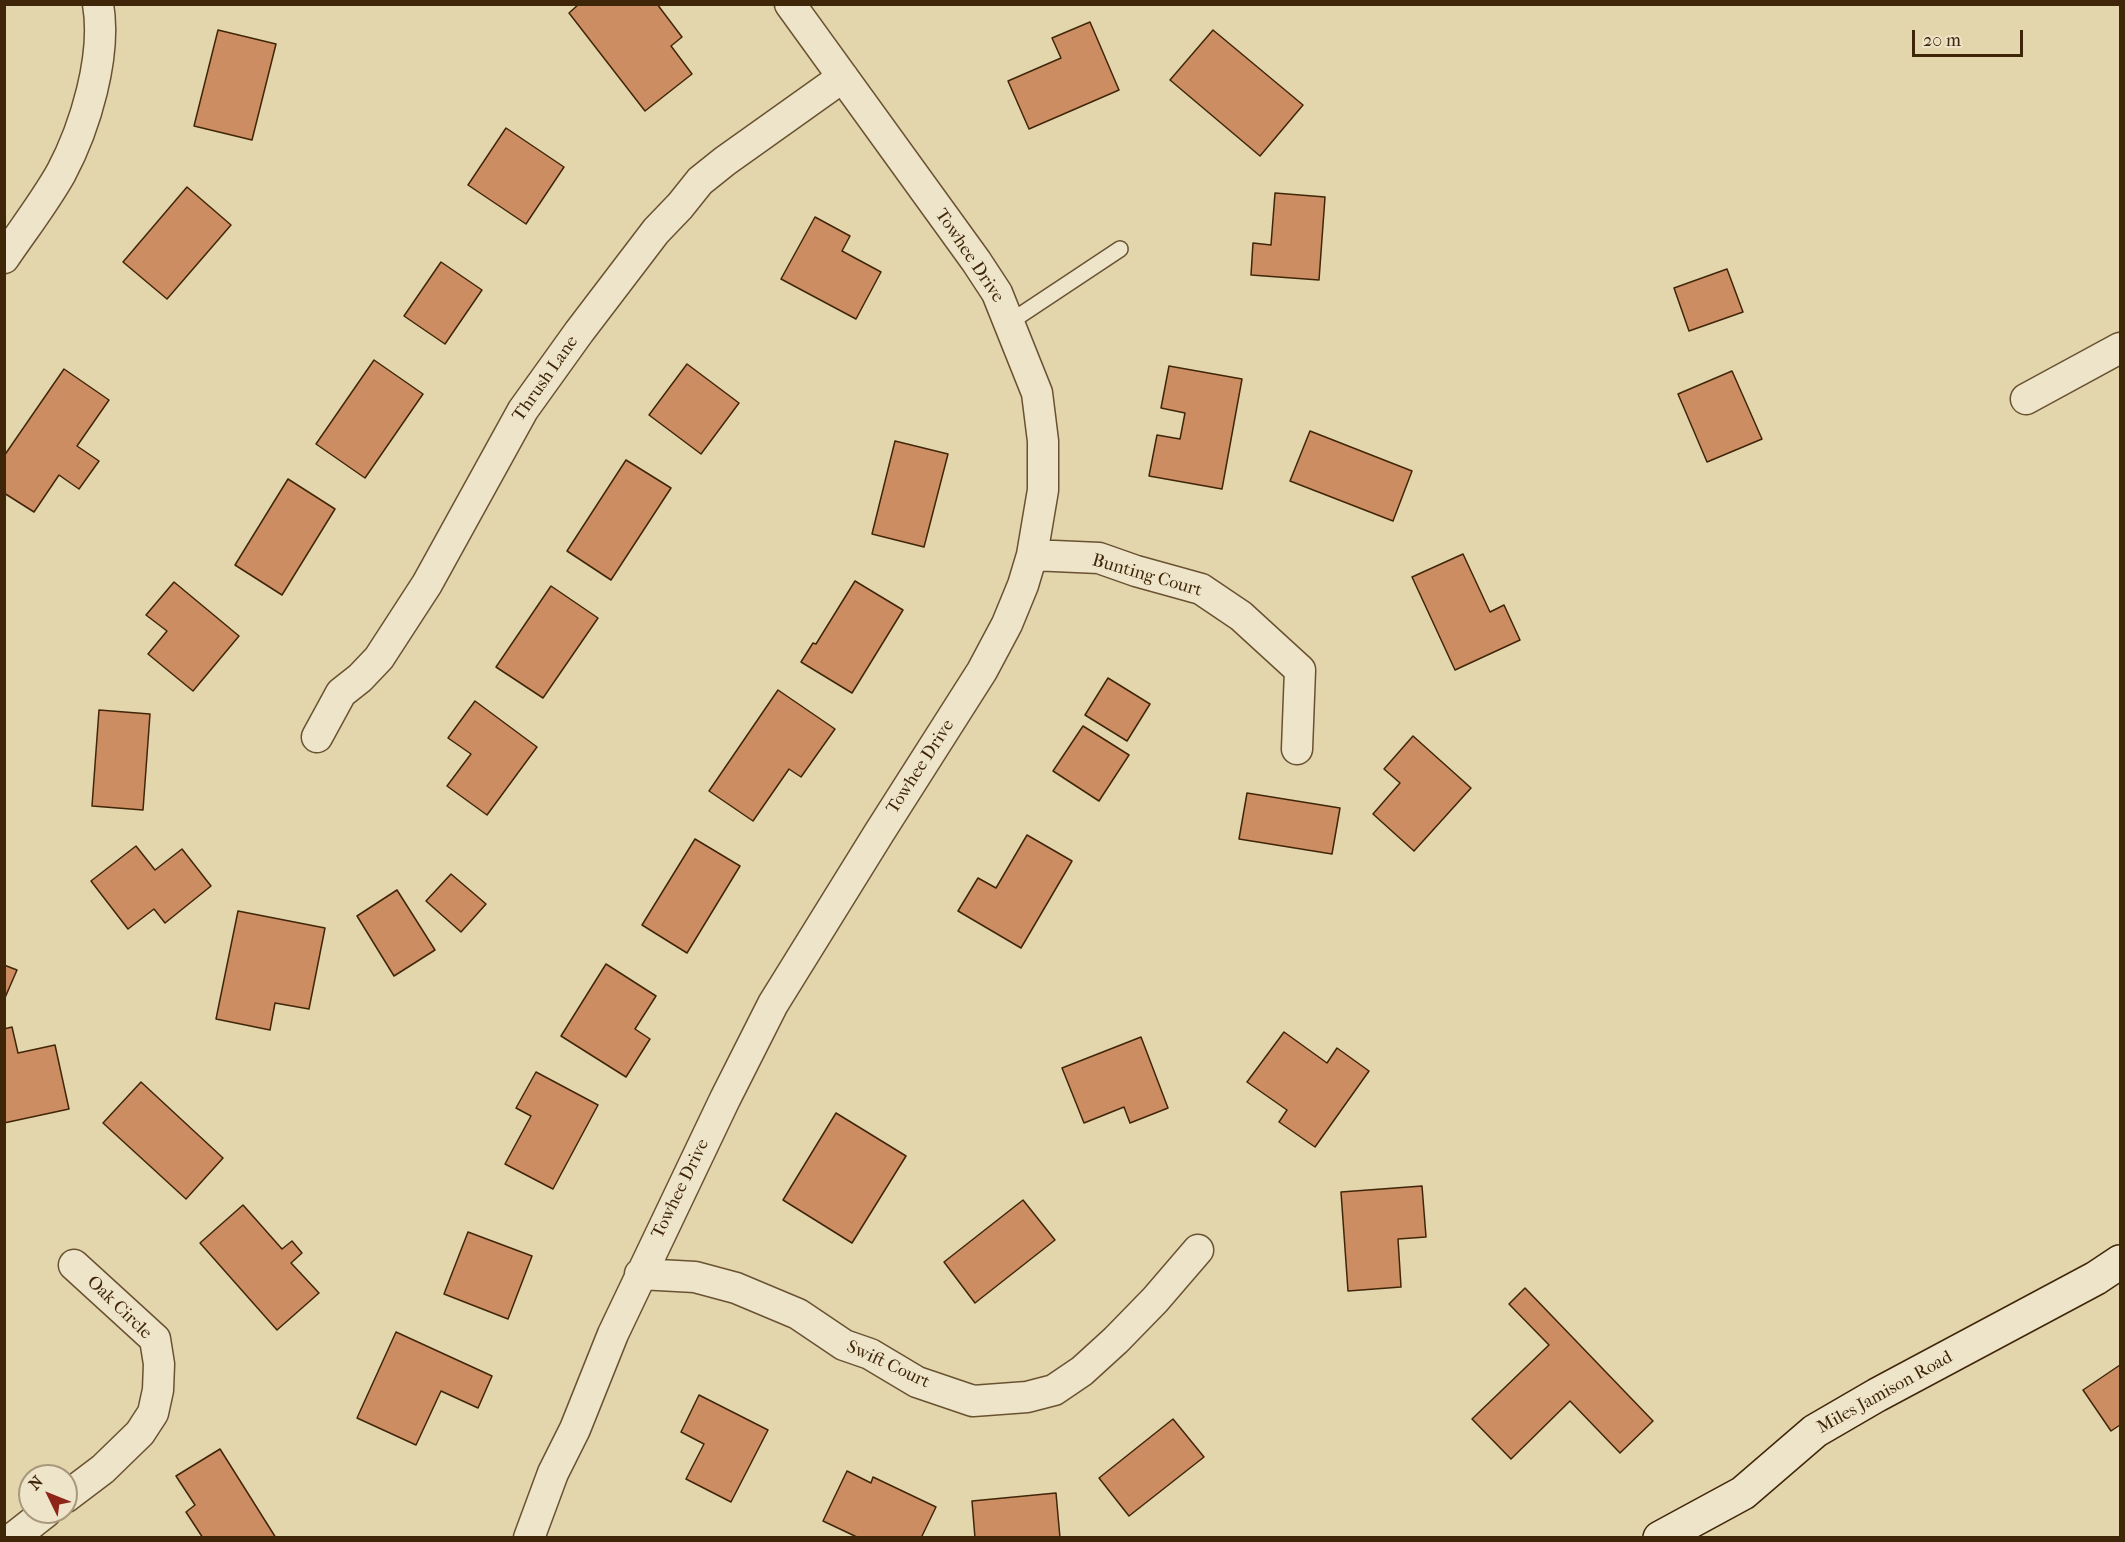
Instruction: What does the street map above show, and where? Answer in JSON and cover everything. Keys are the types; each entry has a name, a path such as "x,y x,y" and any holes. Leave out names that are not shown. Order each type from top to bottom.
{"main road":[{"name":"Miles Jamison Road","path":"1660,1538 1743,1493 1815,1431 1905,1380 2086,1284 2121,1262"}],"street":[{"path":"4,258 61,173 81,127 97,72 100,15 98,4"},
{"name":"Towhee Drive","path":"529,1538 553,1473 575,1429 640,1274 773,1004 982,670 1007,624 1032,555 1042,490 1043,441 1037,393 1010,322 997,293 976,261 790,4"},
{"name":"Thrush Lane","path":"317,737 341,693 360,678 379,658 426,584 523,410 656,231 700,181 738,151 843,77"},
{"path":"2026,399 2121,348"},
{"name":"Bunting Court","path":"1032,555 1099,558 1136,571 1201,588 1241,616 1300,670 1297,749"},
{"name":"Swift Court","path":"640,1274 695,1277 714,1284 736,1288 798,1314 843,1345 870,1354 917,1382 973,1401 1028,1397 1054,1390 1116,1341 1198,1250"},
{"name":"Oak Circle","path":"74,1265 154,1339 159,1364 158,1390 153,1413 140,1433 103,1469 78,1488"},
{"path":"13,1538 31,1524"}],"lane":[{"path":"1010,322 1120,249"}],"building":[{"path":"579,4 657,4 682,37 671,46 692,74 645,111 569,13"},
{"path":"1090,22 1119,90 1029,129 1008,81 1061,58 1052,38"},
{"path":"218,30 276,44 252,140 194,126"},
{"path":"1213,30 1303,105 1260,156 1170,80"},
{"path":"506,128 564,167 526,224 468,185"},
{"path":"187,187 231,225 167,299 123,262"},
{"path":"1275,193 1325,197 1319,280 1251,275 1253,243 1271,245"},
{"path":"815,217 850,236 842,251 881,272 856,319 781,279"},
{"path":"441,262 482,290 445,344 404,316"},
{"path":"1727,269 1743,312 1689,331 1674,288"},
{"path":"374,360 423,394 365,478 316,444"},
{"path":"687,364 739,403 701,454 649,415"},
{"path":"1169,366 1242,379 1222,489 1149,476 1157,435 1180,439 1185,413 1161,408"},
{"path":"64,369 109,400 77,446 99,461 79,489 59,475 34,512 4,493 4,456"},
{"path":"1732,371 1762,439 1707,462 1678,394"},
{"path":"1310,431 1412,471 1393,521 1290,481"},
{"path":"895,441 948,454 924,547 872,534"},
{"path":"626,460 671,488 611,580 567,551"},
{"path":"288,479 335,509 282,595 235,565"},
{"path":"1463,554 1490,612 1504,605 1520,640 1455,670 1412,577"},
{"path":"855,581 903,610 852,693 801,662 813,643 816,644"},
{"path":"174,582 239,636 193,691 148,654 167,631 146,615"},
{"path":"551,586 598,618 543,698 496,667"},
{"path":"1108,678 1150,704 1127,741 1085,715"},
{"path":"778,690 835,729 801,777 789,769 753,821 709,791"},
{"path":"475,701 537,747 487,815 447,786 471,754 448,738"},
{"path":"99,710 150,714 143,810 92,806"},
{"path":"1083,726 1129,755 1099,801 1053,771"},
{"path":"1413,736 1471,788 1414,851 1373,814 1400,783 1384,769"},
{"path":"1247,793 1340,808 1332,854 1239,839"},
{"path":"1027,835 1072,861 1021,948 958,911 978,878 996,888"},
{"path":"695,839 740,866 687,953 642,925"},
{"path":"136,846 155,870 182,849 211,886 165,923 154,909 128,929 91,881"},
{"path":"451,874 486,904 461,932 426,901"},
{"path":"397,890 435,950 394,976 357,916"},
{"path":"238,911 325,928 309,1009 275,1003 270,1030 216,1019"},
{"path":"606,964 656,996 635,1029 650,1039 626,1077 561,1036"},
{"path":"4,965 17,970 4,1000"},
{"path":"12,1027 18,1053 55,1045 69,1109 4,1123 4,1029"},
{"path":"1284,1032 1327,1063 1337,1048 1369,1071 1315,1147 1279,1122 1287,1110 1247,1082"},
{"path":"1141,1037 1168,1108 1130,1123 1124,1107 1084,1123 1062,1068"},
{"path":"536,1072 598,1105 553,1189 505,1164 531,1116 516,1108"},
{"path":"141,1082 223,1158 186,1199 103,1123"},
{"path":"836,1113 906,1156 852,1243 783,1200"},
{"path":"1422,1186 1426,1237 1398,1239 1401,1287 1348,1291 1341,1192"},
{"path":"1023,1200 1055,1240 975,1303 944,1262"},
{"path":"243,1205 282,1249 292,1241 302,1253 291,1263 319,1293 277,1330 200,1243"},
{"path":"468,1232 532,1256 508,1319 444,1294"},
{"path":"1525,1288 1653,1421 1620,1453 1570,1401 1511,1459 1472,1419 1549,1345 1509,1304"},
{"path":"396,1332 492,1376 478,1408 441,1391 416,1445 357,1418"},
{"path":"2120,1365 2120,1425 2111,1431 2083,1390"},
{"path":"699,1395 768,1430 731,1502 686,1479 704,1444 681,1432"},
{"path":"1173,1419 1204,1457 1129,1516 1099,1478"},
{"path":"220,1449 276,1538 203,1538 186,1512 195,1505 176,1476"},
{"path":"847,1471 871,1483 873,1477 936,1507 921,1538 859,1538 823,1521"},
{"path":"1056,1493 1060,1538 975,1538 972,1501"}]}
